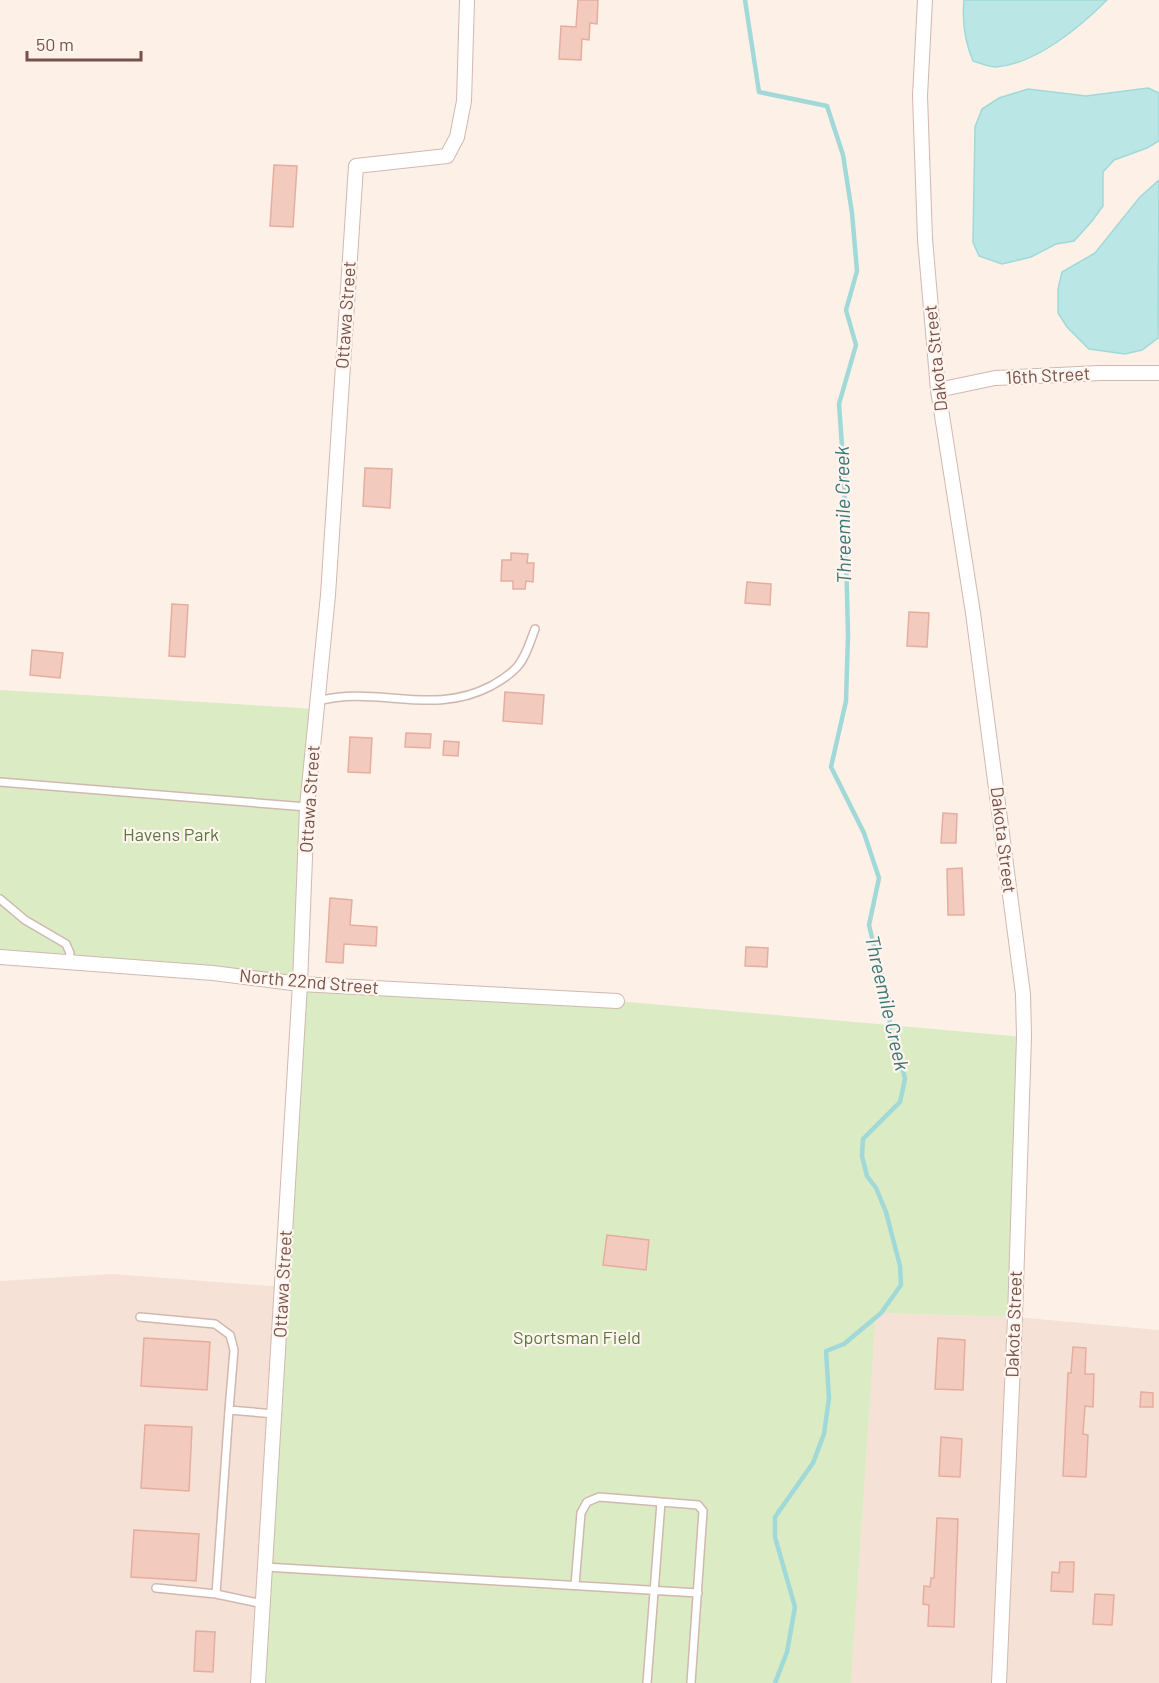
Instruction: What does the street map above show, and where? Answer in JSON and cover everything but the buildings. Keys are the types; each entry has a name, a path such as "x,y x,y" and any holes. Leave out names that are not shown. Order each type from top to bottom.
{"street":[{"name":"Ottawa Street","path":"258,1683 300,984 308,807 328,583 356,166 447,156 457,137 464,101 467,0"},
{"name":"Dakota Street","path":"925,0 920,96 925,239 938,390 975,624 1023,994 1024,1037 1015,1317 999,1683"},
{"name":"16th Street","path":"938,390 995,378 1159,373"},
{"name":"North 22nd Street","path":"0,957 213,973 300,984 617,1001"}],"lane":[{"path":"318,701 346,696 442,701 473,694 500,681 517,667 535,629"},
{"path":"0,782 308,807"},
{"path":"0,899 25,920 66,944 70,953 69,961"},
{"path":"140,1317 215,1324 230,1335 234,1350 216,1594"},
{"path":"229,1410 275,1414"},
{"path":"575,1585 581,1513 587,1502 599,1497 698,1505 703,1511 691,1683"},
{"path":"647,1683 661,1502"},
{"path":"265,1567 698,1593"},
{"path":"156,1588 216,1594 263,1604"}],"shaded area":[{"path":"112,1274 283,1287 258,1683 0,1683 0,1281"},
{"path":"876,1313 1015,1317 1159,1330 1159,1683 851,1683"}],"green space":[{"name":"Sportsman Field","path":"0,690 317,709 301,983 617,1001 1024,1037 1015,1317 876,1313 851,1683 258,1683 300,984 0,956"}],"water":[{"path":"964,0 1107,0 1071,32 1042,52 996,67 973,61 965,31"},
{"path":"1148,88 1159,93 1159,141 1114,160 1103,172 1103,206 1074,241 1056,244 1031,257 1002,264 979,256 973,242 975,127 982,109 999,98 1028,89 1086,96"},
{"path":"1159,180 1158,338 1142,350 1125,354 1089,349 1067,327 1058,313 1058,289 1062,272 1095,253 1140,197"}],"waterway":[{"name":"Threemile Creek","path":"745,0 759,92 827,106 843,155 852,213 857,271 846,310 856,345 839,404 844,474 848,634 846,701 831,767 864,833 879,878 869,925 889,999 890,1032 905,1079 900,1102 863,1139 862,1156 867,1176 876,1188 886,1212 900,1266 901,1285 881,1313 844,1344 826,1351 829,1398 824,1434 813,1463 775,1517 775,1537 795,1607 787,1652 775,1683"}],"park label":[{"name":"Havens Park","path":"171,835"}]}
